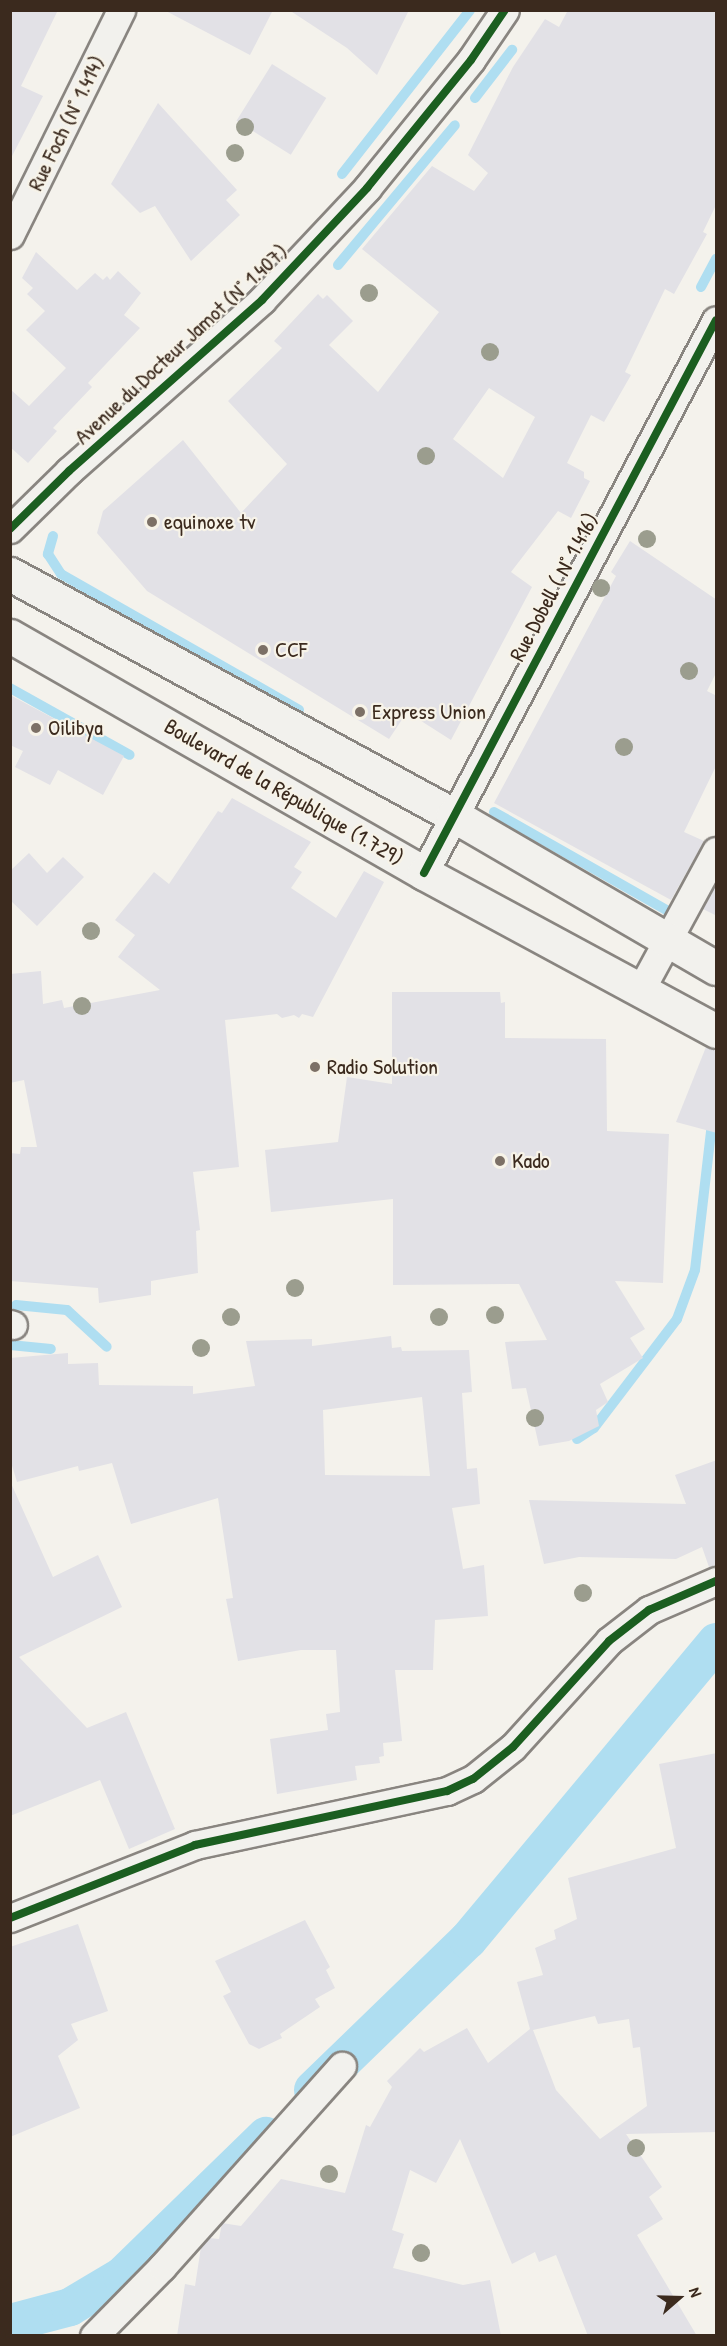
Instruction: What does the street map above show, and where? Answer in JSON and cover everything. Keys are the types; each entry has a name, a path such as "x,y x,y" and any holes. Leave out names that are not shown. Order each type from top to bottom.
{"main road":[{"path":"10,574 453,815 717,968"},
{"name":"Boulevard de la République (1.729)","path":"10,636 424,873 717,1031"}],"street":[{"name":"Rue Foch (N° 1.414)","path":"10,235 121,10"},
{"name":"Avenue du Docteur Jamot (N° 1.407)","path":"10,529 69,471 262,300 368,188 471,60 505,10"},
{"name":"Rue Dobell ( N° 1.416)","path":"424,873 717,320"},
{"path":"641,989 717,851"},
{"path":"10,1918 195,1845 447,1791 473,1779 513,1747 609,1641 649,1610 717,1581"},
{"path":"94,2336 162,2267 342,2066"}],"building":[{"path":"10,10 58,10 21,86 43,96 10,160"},
{"path":"164,10 273,10 250,55"},
{"path":"289,10 409,10 377,75 347,48"},
{"path":"568,10 717,10 717,203 703,232 707,234 674,294 665,289 625,372 631,375 604,422 591,415 567,463 584,472 584,478 590,481 571,518 558,511 511,572 532,587 451,740 407,712 389,739 147,591 97,533 103,511 183,440 241,513 287,464 228,401 282,348 274,341 318,294 323,299 327,295 353,321 329,345 378,392 439,312 362,249 432,166 474,191 488,173 468,155 513,67 545,19 559,27","holes":["489,388 535,417 503,478 453,439"]},
{"path":"272,64 326,98 291,155 236,121"},
{"path":"158,103 237,190 226,200 240,215 191,261 155,206 140,213 111,184"},
{"path":"36,252 77,290 95,273 103,280 107,276 110,280 118,271 141,293 124,315 140,328 88,383 92,387 53,428 57,431 28,463 10,447 10,389 29,406 66,368 26,330 45,311 27,294 33,288 22,278"},
{"path":"630,541 717,600 717,671 707,691 717,696 717,764 684,832 704,841 671,900 494,803 616,576 611,572"},
{"path":"10,695 124,756 103,795 58,770 50,785 15,767 23,751 10,745"},
{"path":"232,798 311,842 294,867 302,872 291,888 336,918 364,871 384,882 313,1017 302,1014 299,1018 294,1015 282,1018 277,1014 225,1020 239,1167 193,1172 200,1230 196,1231 198,1273 151,1281 151,1295 99,1303 98,1288 10,1281 10,1153 20,1154 21,1147 37,1147 24,1080 10,1083 10,974 41,971 43,1004 62,1000 64,1008 160,990 118,957 135,935 115,920 154,872 169,884 218,811 222,813"},
{"path":"29,853 47,873 63,857 84,877 37,926 10,900 10,871"},
{"path":"717,884 717,916 703,909"},
{"name":"Kado","path":"392,992 500,992 501,1003 505,1002 505,1038 606,1039 607,1131 669,1134 663,1283 615,1281 645,1329 630,1338 643,1358 600,1384 608,1402 596,1410 599,1426 569,1441 539,1446 526,1388 512,1389 505,1342 547,1340 519,1284 393,1285 393,1199 271,1212 265,1150 338,1142 347,1077 392,1084"},
{"path":"706,1047 717,1050 717,1133 676,1122"},
{"path":"391,1336 392,1348 401,1347 402,1351 469,1350 472,1392 462,1393 467,1469 477,1468 480,1504 452,1508 463,1569 484,1565 488,1616 435,1620 433,1670 395,1670 402,1741 383,1743 384,1756 379,1757 380,1763 355,1766 357,1780 277,1794 270,1739 328,1730 326,1714 340,1712 336,1650 301,1650 238,1661 226,1599 233,1598 218,1498 131,1524 112,1463 79,1471 78,1466 17,1482 10,1459 10,1358 68,1353 68,1364 98,1363 99,1385 193,1386 193,1394 255,1386 246,1341 312,1339 312,1346","holes":["422,1397 430,1476 325,1475 323,1410"]},
{"path":"717,1460 717,1565 709,1567 702,1547 676,1559 579,1557 544,1564 529,1500 686,1504 675,1475"},
{"path":"10,1481 53,1577 98,1555 122,1607 19,1657 87,1728 126,1712 175,1829 129,1849 100,1780 10,1816"},
{"path":"717,1753 717,2132 626,2134 662,2187 649,2197 663,2219 637,2235 697,2336 588,2336 556,2255 539,2262 535,2252 512,2264 460,2139 436,2183 410,2170 392,2230 404,2234 393,2268 463,2285 490,2280 501,2336 177,2336 185,2284 195,2286 201,2247 209,2238 219,2239 222,2223 241,2226 281,2179 345,2193 366,2125 370,2127 392,2087 387,2081 420,2048 424,2052 467,2028 488,2063 530,2029 517,1982 543,1975 535,1948 556,1939 554,1930 577,1919 568,1878 676,1848 659,1764","holes":["595,2016 598,2024 629,2019 633,2048 640,2047 647,2106 600,2139 556,2090 533,2030"]},
{"path":"305,1920 330,1967 326,1970 335,1988 315,1999 320,2007 280,2034 282,2038 259,2049 249,2044 223,1996 231,1992 215,1961"},
{"path":"78,1924 108,2011 71,2024 78,2040 58,2056 80,2108 10,2137 10,1947"}],"waterway":[{"path":"342,174 470,10"},
{"path":"475,98 512,50"},
{"path":"338,265 455,125"},
{"path":"701,287 716,259"},
{"path":"53,536 48,554 61,574 299,710"},
{"path":"10,688 130,755"},
{"path":"494,812 668,911"},
{"path":"577,1439 594,1428 677,1319 695,1270 711,1131"},
{"path":"16,1305 67,1310 107,1347"},
{"path":"10,1345 51,1349"},
{"path":"313,2090 468,1940 716,1642"},
{"path":"10,2323 70,2307 122,2276 266,2136"}],"cycle path":[{"path":"10,529 69,471 262,300 367,188 471,60 505,10"},
{"path":"424,873 716,320"},
{"path":"10,1918 195,1845 447,1791 473,1779 513,1747 609,1641 649,1610 716,1581"}],"place":[{"name":"equinoxe tv","path":"152,522"},
{"name":"CCF","path":"263,650"},
{"name":"Express Union","path":"360,712"},
{"name":"Oilibya","path":"36,728"},
{"name":"Radio Solution","path":"315,1067"},
{"name":"Kado","path":"500,1161"}]}
